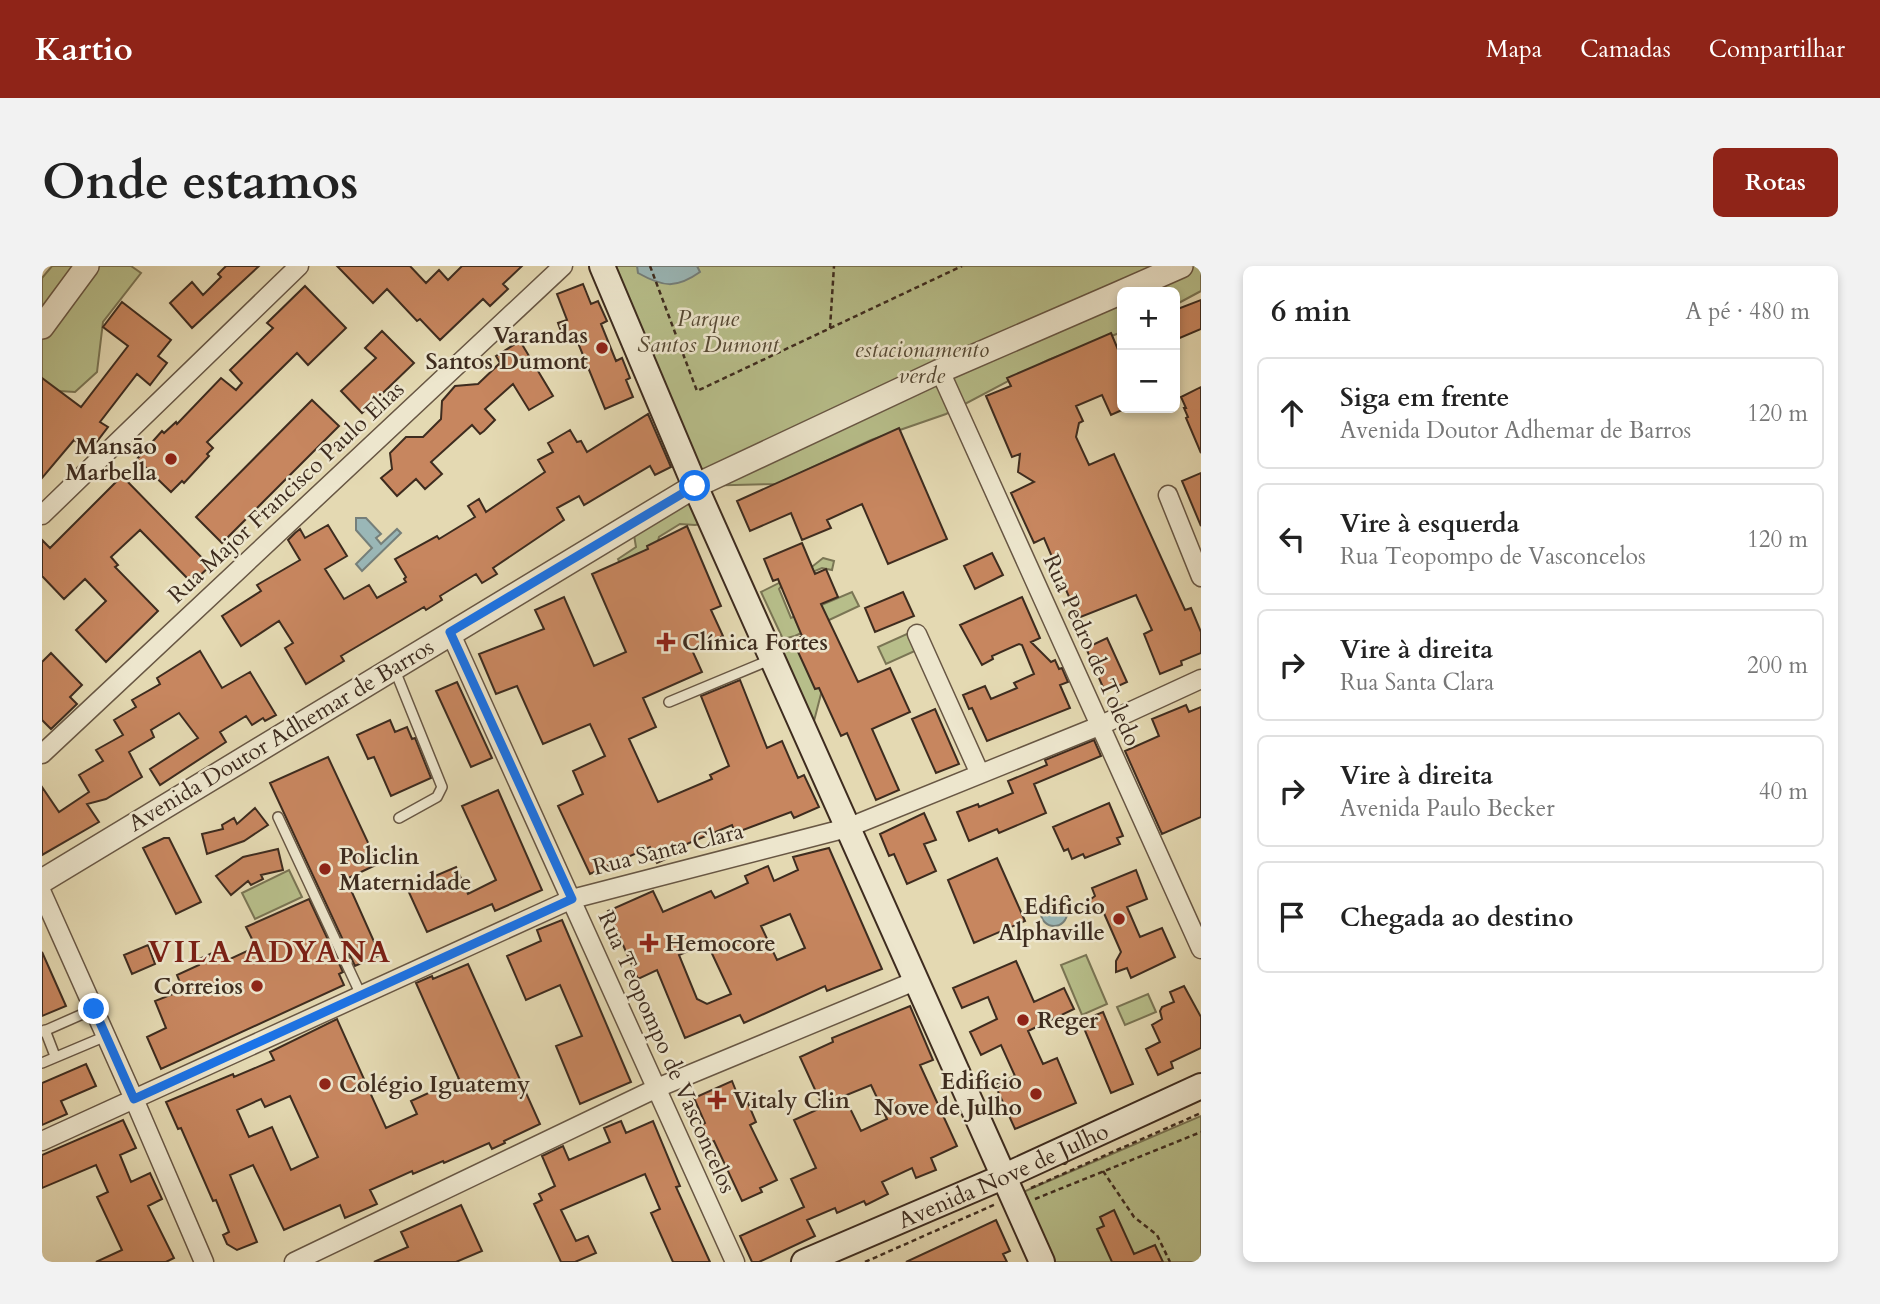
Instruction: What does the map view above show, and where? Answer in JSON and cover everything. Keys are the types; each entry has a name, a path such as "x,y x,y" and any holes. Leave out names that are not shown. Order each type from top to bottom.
{"main road":[{"path":"602,266 695,486 915,981 1018,1192 1042,1262"},
{"name":"Avenida Nove de Julho","path":"804,1262 1018,1192 1201,1086"}],"street":[{"path":"42,327 88,266"},
{"path":"42,515 299,266"},
{"name":"Rua Major Francisco Paulo Elias","path":"42,754 563,266"},
{"name":"Avenida Doutor Adhemar de Barros","path":"1133,287 1181,266"},
{"name":"Avenida Doutor Adhemar de Barros","path":"42,881 695,486 940,371 1117,294"},
{"name":"Rua Pedro de Toledo","path":"940,371 1201,948"},
{"path":"1168,495 1201,577"},
{"name":"Rua Teopompo de Vasconcelos","path":"450,632 735,1262"},
{"path":"917,634 980,774"},
{"name":"Rua Santa Clara","path":"42,1141 572,899 847,828 1099,726 1201,679"},
{"path":"42,893 204,1262"},
{"path":"295,1262 657,1088 915,981"}],"lane":[{"path":"670,702 772,660"},
{"path":"393,667 442,787 437,797 399,818"},
{"path":"278,817 361,995"},
{"path":"55,1056 44,1031 94,1009"},
{"path":"42,1063 106,1035"}],"path":[{"path":"650,266 697,391 962,266"},
{"path":"830,328 834,266"},
{"path":"864,1262 1201,1113"},
{"path":"1018,1192 1033,1200 1201,1132"},
{"path":"1103,1171 1134,1217 1157,1234 1170,1262"}],"green space":[{"path":"52,266 131,266 141,273 103,322 97,372 75,392 42,390 42,278"},
{"name":"estacionamento verde","path":"607,266 1201,266 1201,291 1180,302 1180,287 1117,287 1117,334 1048,360 946,414 871,440 777,484 695,486"},
{"path":"661,500 700,503 708,523 680,524 659,537 654,559 624,571 618,559 636,547 633,529"},
{"path":"823,558 834,561 832,570 822,568 783,584 779,589 791,618 852,592 859,606 783,639 761,592 813,566"},
{"path":"909,633 917,650 886,664 878,647"},
{"path":"824,634 840,669 821,694 814,721 796,706 770,674 786,642"},
{"path":"289,870 302,897 255,919 242,893"},
{"path":"1086,955 1107,1004 1082,1015 1061,965"},
{"path":"1148,994 1156,1012 1125,1025 1117,1007"},
{"path":"1201,1116 1201,1262 1055,1262 1023,1192"}],"water":[{"path":"637,266 697,266 700,272 684,281 669,284 638,273"},
{"path":"356,518 366,518 381,534 376,538 381,544 397,529 401,533 362,571 356,564 372,548 356,530"},
{"path":"1054,900 1063,904 1067,913 1063,922 1054,926 1045,922 1041,913 1045,904"}],"building":[{"path":"226,266 259,266 192,328 170,303 192,282 203,295 221,277 218,274"},
{"path":"337,266 410,266 426,283 439,270 448,280 462,266 522,266 503,284 508,289 490,306 483,299 440,340 420,319 417,321 387,289 373,303"},
{"name":"Varandas Santos Dumont","path":"583,284 591,304 598,301 607,321 601,324 616,361 622,358 630,378 626,380 633,397 605,409 574,333 563,337 558,323 567,320 557,294"},
{"path":"305,286 346,328 308,365 297,353 207,442 213,448 207,454 209,456 184,483 182,481 171,492 137,459 162,431 164,433 176,422 177,424 221,378 236,390 242,383 230,370 273,328 267,323"},
{"path":"1201,300 1201,329 1180,338 1180,308"},
{"path":"122,302 171,340 158,356 167,363 150,385 137,374 100,422 108,427 89,452 74,440 42,478 42,378 81,407 128,346 103,327"},
{"path":"382,331 414,363 362,413 341,391 376,358 365,348"},
{"path":"1111,333 1117,347 1117,412 1111,415 1102,395 1076,406 1083,421 1079,423 1076,437 1089,465 1114,454 1185,610 1191,608 1201,632 1201,653 1160,674 1144,634 1152,630 1136,595 1078,618 1044,538 1034,543 1011,493 1034,482 1018,472 1020,454 1012,457 986,396 1011,386 1007,378"},
{"path":"520,341 553,396 529,410 513,384 485,409 495,420 484,431 480,434 472,425 431,462 442,474 425,489 416,479 397,496 381,478 392,469 390,453 406,437 423,437 441,419 442,401 455,386 478,384 500,363 496,356"},
{"path":"1201,387 1201,453 1186,418 1186,408 1181,397"},
{"path":"312,400 339,426 222,543 196,517"},
{"path":"648,414 671,467 655,475 650,466 584,505 579,496 557,508 564,520 493,568 497,574 482,583 476,574 440,596 442,600 426,610 424,607 341,656 344,661 306,684 285,648 293,643 279,621 241,646 222,616 261,591 257,585 300,560 288,540 295,533 300,529 305,538 328,525 347,556 325,569 344,599 369,585 377,598 406,582 406,577 395,559 437,536 439,539 475,517 468,506 479,499 486,512 545,472 538,460 553,452 548,443 570,430 587,452"},
{"path":"899,428 947,539 888,564 862,504 827,520 831,528 802,540 791,513 750,531 737,501"},
{"path":"1201,473 1201,526 1182,481"},
{"path":"122,476 210,566 192,583 140,530 111,557 118,565 115,567 158,611 106,662 76,630 106,601 85,579 64,599 42,576 42,540 50,548"},
{"path":"687,526 721,606 711,610 723,636 692,650 702,672 643,698 656,727 629,739 658,802 712,779 710,775 729,766 701,696 740,680 767,748 782,741 798,778 804,775 819,807 794,818 791,812 735,833 732,825 677,848 679,853 657,863 650,847 590,874 558,806 583,794 573,771 605,756 590,724 543,744 517,686 496,694 479,654 544,629 535,610 564,597 594,666 626,652 592,574 648,549 647,546"},
{"path":"802,543 815,574 826,569 838,597 821,604 858,682 890,668 910,712 872,729 899,790 876,800 847,733 841,736 819,688 815,689 793,641 802,636 778,579 773,581 764,559"},
{"path":"992,553 1003,575 975,589 964,566"},
{"path":"903,592 914,616 875,632 865,608"},
{"path":"1022,597 1040,638 1031,642 1051,662 1055,660 1059,669 1062,668 1068,682 1060,685 1070,708 987,741 963,695 985,686 991,699 1017,688 1014,683 1034,674 1022,645 1019,644 992,656 993,659 982,665 960,625"},
{"path":"1107,638 1127,682 1105,692 1086,648"},
{"path":"200,651 222,688 250,672 276,715 265,721 263,718 252,725 246,716 220,732 226,742 160,785 150,769 198,738 179,713 151,730 154,737 129,752 142,777 106,799 87,804 99,822 42,855 42,787 59,812 89,792 79,775 103,761 96,750 123,735 114,720 136,707 132,700 160,684 157,678"},
{"path":"51,653 82,685 70,697 77,704 51,729 42,720 42,662"},
{"path":"457,682 492,758 471,767 436,691"},
{"path":"1186,705 1189,712 1201,707 1201,817 1162,834 1125,751 1159,736 1152,719"},
{"path":"935,709 959,764 936,773 912,719"},
{"path":"390,720 395,732 407,727 412,739 415,738 431,778 391,796 374,757 368,759 357,735"},
{"path":"1094,740 1101,756 1034,784 1046,813 999,833 997,829 969,841 957,812 978,804 979,807 1013,793 1008,781 1047,765 1045,760"},
{"path":"328,757 378,864 346,879 380,955 355,966 270,783"},
{"path":"498,790 542,890 495,911 492,904 427,932 407,888 456,867 468,894 496,880 462,806"},
{"path":"1109,803 1123,836 1117,838 1120,844 1085,858 1083,854 1072,859 1068,849 1064,851 1053,827"},
{"path":"255,808 268,825 244,841 207,854 202,834 223,829 222,825 234,818 237,824"},
{"path":"924,813 936,840 924,844 936,871 907,884 894,854 889,856 880,834"},
{"path":"169,838 201,902 176,914 143,848"},
{"path":"829,848 882,969 827,991 825,986 744,1023 740,1015 685,1038 657,970 638,979 608,911 653,891 663,912 711,891 715,898 748,883 745,876 768,866 774,881 798,870 793,857","holes":["790,914 805,948 777,960 761,926","707,943 731,994 707,1004 697,999 679,955"]},
{"path":"278,849 283,870 261,875 263,879 251,885 248,881 231,895 216,876 243,857"},
{"path":"997,858 1025,921 974,943 948,880"},
{"name":"Edificio Alphaville","path":"1136,870 1147,899 1127,907 1140,937 1162,928 1175,957 1131,978 1127,968 1116,972 1116,961 1121,952 1103,911 1093,909 1086,903 1095,896 1092,888"},
{"path":"309,899 343,972 339,974 344,985 161,1069 147,1037 166,1028 155,1001 183,990 177,975 199,965 197,960 223,948 228,960 256,947 246,927"},
{"path":"562,920 631,1082 580,1104 556,1046 582,1036 560,985 526,1000 507,956 541,941 537,930"},
{"path":"148,945 155,964 132,974 124,955"},
{"path":"42,952 66,1006 42,1016"},
{"path":"1016,961 1034,1002 1064,988 1074,1009 1028,1031 1043,1064 1057,1058 1076,1103 1015,1129 995,1085 1015,1076 1001,1045 981,1055 970,1032 997,1019 988,997 962,1008 953,988"},
{"path":"468,964 540,1124 492,1149 489,1143 444,1163 443,1161 413,1174 412,1171 370,1190 377,1204 345,1218 340,1205 284,1230 253,1165 230,1175 257,1242 237,1250 227,1244 223,1235 229,1232 216,1200 213,1201 181,1128 178,1129 166,1102 274,1060 270,1052 337,1019 386,1128 417,1114 411,1101 459,1079 416,983 432,976 433,979","holes":["290,1096 318,1157 291,1170 272,1127 249,1137 237,1110 261,1099 265,1107"]},
{"path":"1184,986 1201,1017 1201,1048 1171,1062 1173,1068 1158,1075 1146,1049 1160,1042 1152,1025 1162,1019 1162,1007 1174,1002 1170,992"},
{"path":"910,1006 933,1060 920,1065 957,1146 931,1158 936,1170 916,1178 912,1168 882,1182 888,1194 866,1205 864,1201 837,1213 835,1208 807,1220 815,1236 759,1262 752,1262 740,1236 804,1207 791,1179 816,1168 794,1120 823,1107 800,1057 833,1042 832,1038","holes":["871,1085 887,1119 861,1131 844,1096"]},
{"path":"1103,1012 1133,1084 1111,1093 1081,1021"},
{"path":"86,1064 96,1086 61,1101 67,1114 42,1125 42,1083"},
{"path":"732,1081 742,1106 748,1103 756,1122 750,1125 777,1180 760,1188 762,1192 742,1201 714,1141 708,1144 700,1126 705,1123 694,1098"},
{"path":"123,1120 136,1148 120,1155 131,1182 150,1173 162,1199 148,1206 174,1258 166,1262 96,1262 122,1250 97,1197 108,1192 96,1165 42,1188 42,1155"},
{"path":"621,1121 626,1133 653,1121 680,1186 676,1187 710,1262 673,1262 651,1213 660,1209 645,1174 561,1210 576,1241 588,1236 596,1253 575,1262 561,1262 534,1204 542,1200 539,1194 555,1186 542,1156 563,1146 569,1160 610,1142 604,1128"},
{"path":"461,1205 482,1251 456,1262 374,1262 408,1247 401,1232"},
{"path":"1114,1210 1134,1254 1155,1245 1163,1262 1112,1262 1097,1229 1104,1226 1100,1217"},
{"path":"996,1220 1010,1251 1003,1254 1007,1262 906,1262"}],"place":[{"name":"Varandas Santos Dumont","path":"602,348"},
{"name":"Mansāo Marbella","path":"171,459"},
{"name":"Clínica Fortes","path":"666,642"},
{"name":"Policlin Maternidade","path":"325,869"},
{"name":"Edificio Alphaville","path":"1119,919"},
{"name":"Hemocore","path":"649,943"},
{"name":"Correios","path":"257,986"},
{"name":"Reger","path":"1023,1020"},
{"name":"Colégio Iguatemy","path":"325,1084"},
{"name":"Edifício Nove de Julho","path":"1036,1094"},
{"name":"Vitaly Clin","path":"717,1100"}],"district":[{"name":"VILA ADYANA","path":"270,952"}],"route":[{"path":"94,1009 134,1099 572,899 450,632 695,486"}],"park label":[{"name":"Parque Santos Dumont","path":"708,331"}]}
